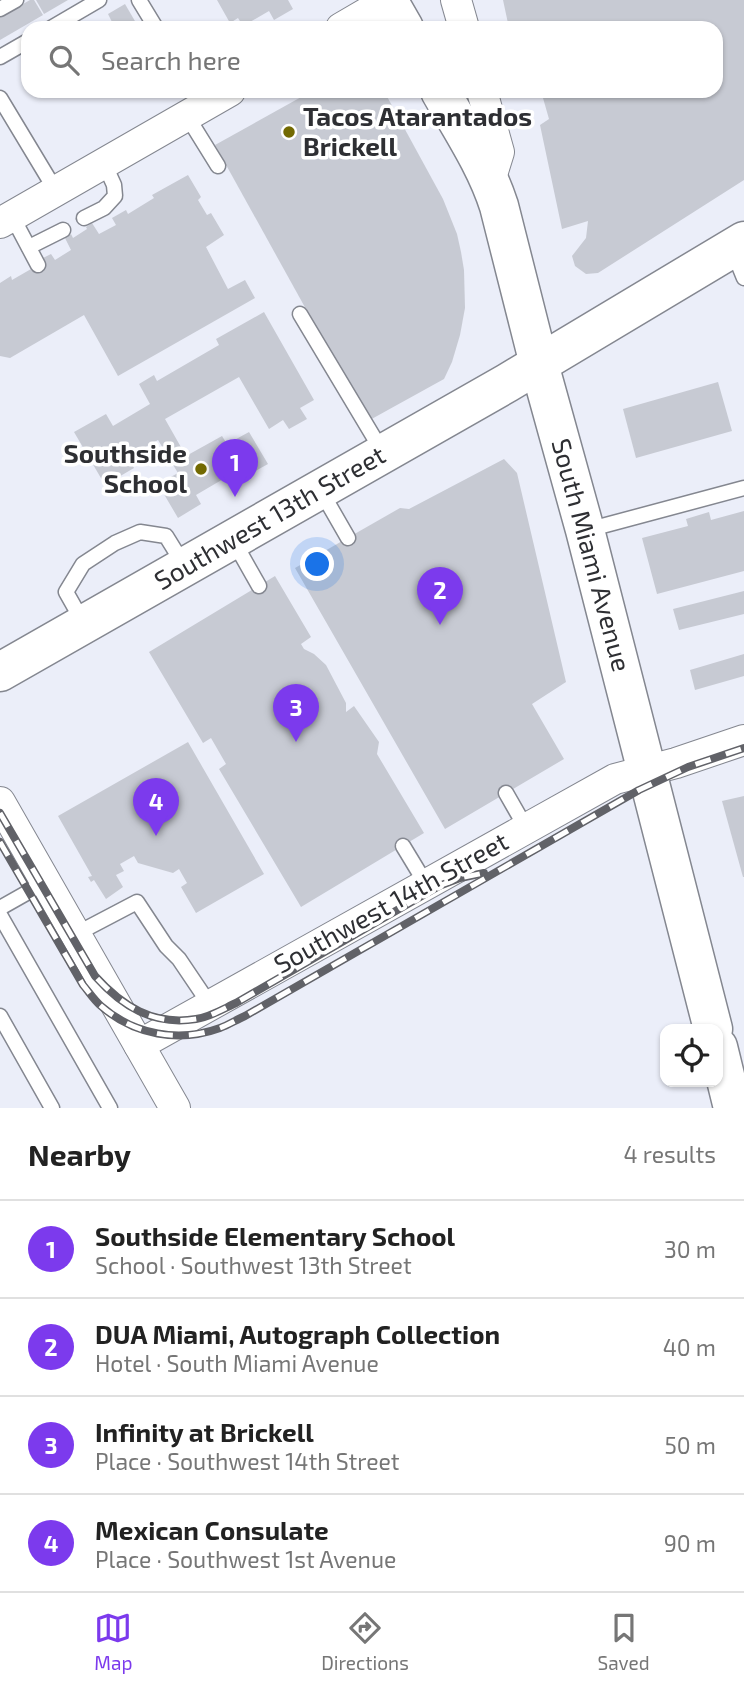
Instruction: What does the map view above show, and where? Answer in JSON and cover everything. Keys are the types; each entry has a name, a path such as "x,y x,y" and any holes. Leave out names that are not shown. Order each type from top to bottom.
{"main road":[{"path":"389,0 400,21"},
{"name":"South Miami Avenue","path":"444,98 490,181 499,206 712,1024"},
{"name":"Southwest 13th Street","path":"0,672 540,364 740,256"},
{"path":"723,1067 733,1108"}],"street":[{"path":"353,21 389,0"},
{"path":"456,0 462,21"},
{"path":"484,98 499,152 490,181"},
{"path":"6,219 104,163 195,104"},
{"name":"Southwest 14th Street","path":"139,1045 615,779 744,740"},
{"path":"0,802 175,1108"}],"lane":[{"path":"0,9 16,0"},
{"path":"63,21 99,0"},
{"path":"139,0 152,21"},
{"path":"0,57 21,45"},
{"path":"0,98 56,191"},
{"path":"195,104 218,166"},
{"path":"84,218 103,208 115,196 114,185 104,163"},
{"path":"6,219 29,247 38,265"},
{"path":"29,247 63,230"},
{"path":"300,314 383,453"},
{"path":"585,530 744,488"},
{"path":"320,489 348,538"},
{"path":"84,625 66,592 83,564 115,542 140,532 166,536 185,566"},
{"path":"233,539 259,586"},
{"path":"506,793 526,828"},
{"path":"403,846 426,884"},
{"path":"0,908 46,882"},
{"path":"76,934 137,902 210,1005"},
{"path":"0,915 110,1108"},
{"path":"0,1016 52,1108"}],"building":[{"path":"30,0 34,0 43,15 33,21 21,21 21,28 0,40 0,17"},
{"path":"36,0 68,0 44,14"},
{"path":"217,0 288,0 293,9 274,20 269,11 252,21 240,21 238,18 229,21"},
{"path":"503,0 744,0 744,180 598,273 586,274 575,266 572,256 586,238 588,221 562,229 540,125 549,119 543,98 723,98 723,21 508,21"},
{"path":"125,4 135,21 112,21 108,14"},
{"path":"299,98 388,98 443,199 461,252 465,308 460,335 444,379 368,421 215,145"},
{"path":"188,175 201,197 198,200 207,215 211,213 224,235 206,247 228,289 245,280 255,298 118,376 84,315 10,358 0,356 0,283 11,276 12,280 51,254 55,260 71,250 65,238 71,234 73,238 92,223 99,234 116,225 112,218 126,210 128,214 154,198 152,195"},
{"path":"264,312 314,400 300,408 307,419 289,429 283,420 269,429 239,377 165,419 186,456 222,436 227,444 249,432 268,464 246,476 242,468 196,495 201,504 178,518 158,484 178,473 158,440 128,457 134,468 105,485 74,432 106,414 113,426 150,404 139,384 154,375 157,381 219,345 216,339"},
{"path":"718,382 732,431 636,458 623,409"},
{"path":"504,459 517,473 566,682 532,704 564,759 445,829 295,568 400,508 409,509"},
{"path":"744,511 744,571 657,594 642,538 688,526 686,519 709,512 711,520"},
{"path":"275,576 311,637 301,644 326,665 346,703 346,712 354,706 379,742 377,754 424,833 301,907 219,769 226,764 211,738 203,743 149,652"},
{"path":"744,591 744,614 679,630 673,609"},
{"path":"744,654 744,676 695,690 690,670"},
{"path":"188,742 264,874 196,913 181,887 187,883 179,869 173,873 138,863 134,856 120,864 124,871 116,875 123,887 106,899 94,880 91,882 88,877 92,876 58,816"},
{"path":"744,796 744,877 743,877 722,801"}],"railway":[{"path":"0,842 83,985 98,1004 114,1016 142,1030 158,1034 189,1035 220,1028 245,1016 639,790 688,767 744,748"},
{"path":"0,813 95,976 127,1005 166,1019 196,1019 236,1003 439,886 484,873"}],"place":[{"name":"Tacos Atarantados Brickell","path":"289,132"},
{"name":"Southside School","path":"201,469"},
{"name":"Southside Elementary School","path":"235,497"},
{"name":"DUA Miami, Autograph Collection","path":"440,625"},
{"name":"Infinity at Brickell","path":"296,742"},
{"name":"Mexican Consulate","path":"156,836"}]}
